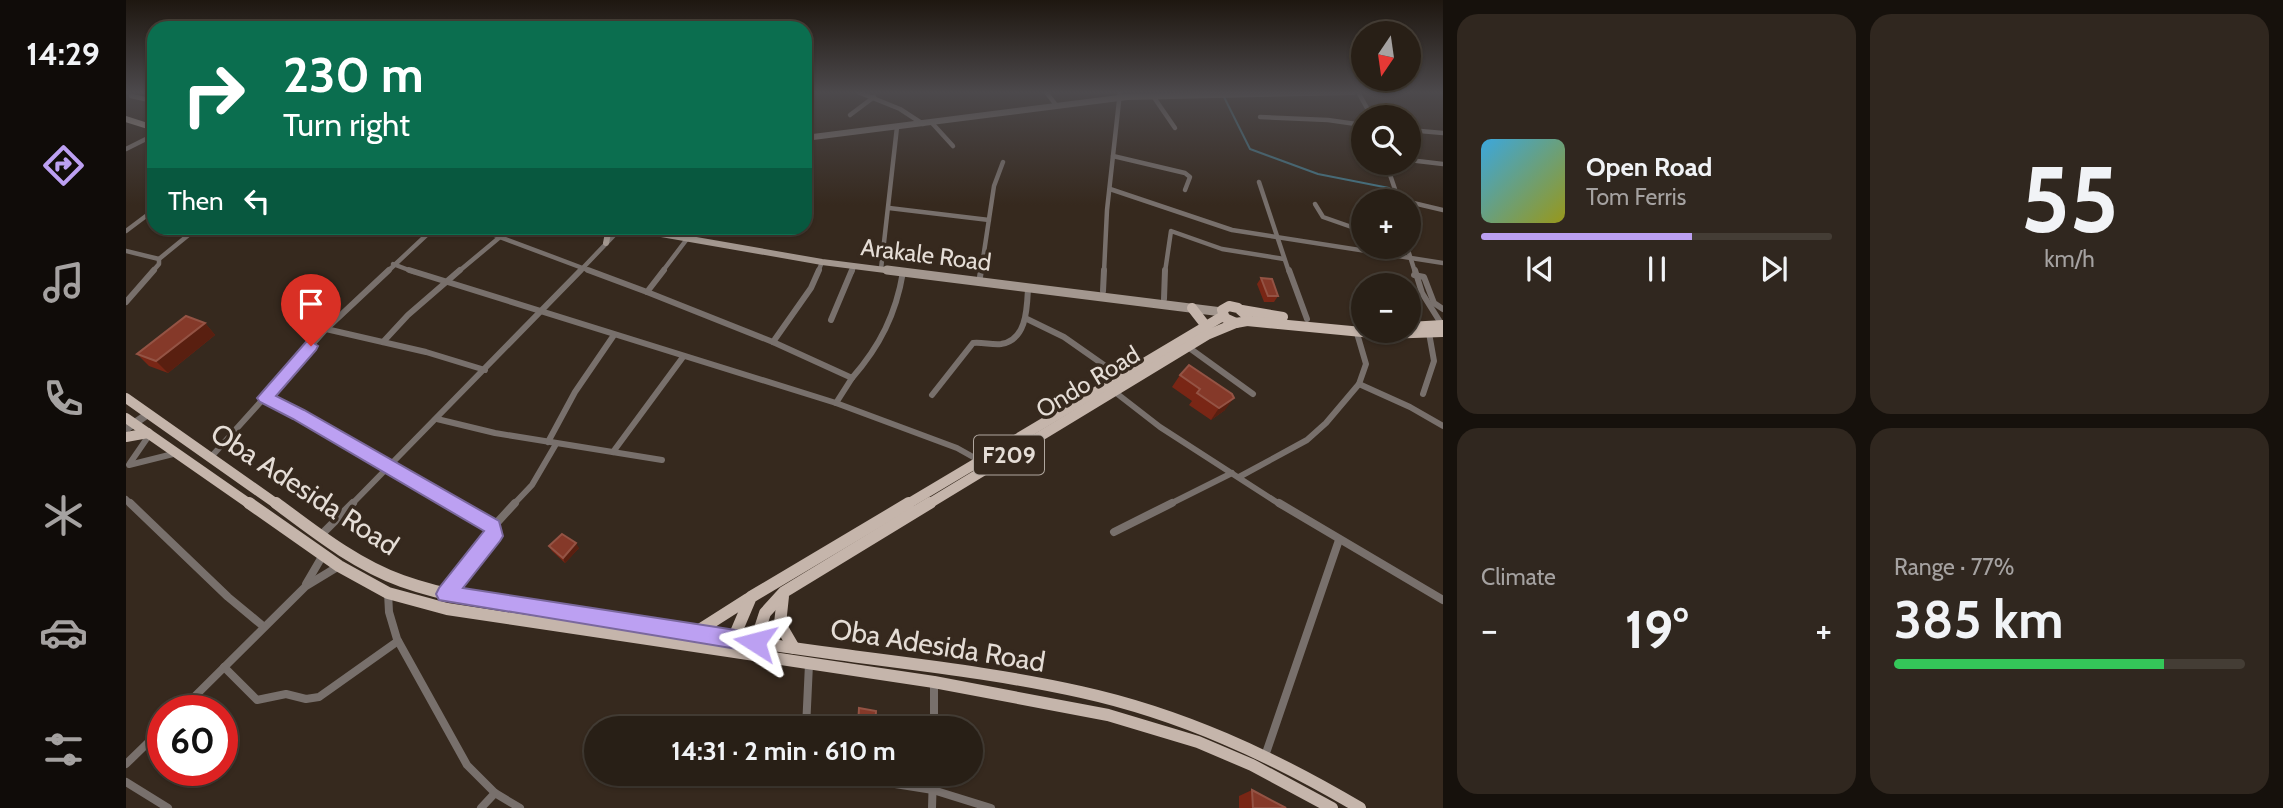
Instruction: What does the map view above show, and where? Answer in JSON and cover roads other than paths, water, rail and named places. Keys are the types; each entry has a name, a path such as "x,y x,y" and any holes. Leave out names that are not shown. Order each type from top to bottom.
{"main road":[{"path":"606,243 608,235"},
{"name":"Arakale Road","path":"665,235 902,272 1223,312"},
{"name":"Arakale Road","path":"700,235 822,262 980,276 1103,291 1164,299 1223,312"},
{"path":"1192,308 1206,326"},
{"path":"1241,322 1247,316 1242,310"},
{"name":"Ondo Road","path":"1242,310 1351,326"},
{"name":"F209","path":"1223,312 1242,310"},
{"name":"Ondo Road","path":"1110,389 1121,377 1206,326 1223,312"},
{"name":"F209","path":"1223,312 1241,322"},
{"name":"Ondo Road","path":"784,592 985,464 1207,335 1241,322 1351,328"},
{"path":"1421,327 1443,327"},
{"name":"Ondo Road","path":"1421,333 1443,327"},
{"name":"Oba Adesida Road","path":"126,398 321,535 379,572 446,594 693,634 731,645"},
{"path":"128,422 149,433 323,555 388,593 447,609 540,623 731,645 809,664 1041,701 1160,729 1252,765 1332,808"},
{"path":"126,437 149,433"},
{"name":"Ondo Road","path":"751,597 985,464"},
{"path":"784,592 777,622 784,638 794,649"},
{"name":"F209","path":"754,649 765,613 784,592"},
{"path":"693,634 751,597"},
{"path":"731,645 751,597"},
{"path":"540,623 545,610"},
{"name":"Oba Adesida Road","path":"754,649 794,649 931,667 1096,695 1149,709 1265,755 1360,808"}],"street":[{"path":"812,137 874,130"},
{"path":"881,267 897,130"},
{"path":"938,130 953,146"},
{"path":"1103,291 1116,130"},
{"path":"1421,131 1443,134"},
{"path":"126,149 147,136"},
{"path":"1113,156 1185,173 1190,177 1185,190"},
{"path":"1421,161 1443,164"},
{"path":"980,276 994,186 1003,162"},
{"path":"1259,182 1283,259 1307,319"},
{"path":"1110,189 1208,223 1276,239 1351,247"},
{"path":"1315,204 1323,217 1351,227"},
{"path":"1421,205 1443,210"},
{"path":"889,208 989,220"},
{"path":"126,230 147,215"},
{"path":"1164,299 1165,263 1171,231 1222,249 1283,259"},
{"path":"159,258 188,235"},
{"path":"211,457 326,329 426,235"},
{"path":"495,235 773,342 852,378"},
{"path":"321,535 391,467 614,235"},
{"path":"383,342 405,317 480,249 500,237"},
{"path":"647,292 687,239"},
{"path":"126,251 159,258"},
{"path":"126,302 159,264 159,258"},
{"path":"1421,259 1443,262"},
{"path":"773,342 811,288 822,262"},
{"path":"393,264 683,358 836,404 957,448 985,464"},
{"path":"831,320 854,265"},
{"path":"836,404 852,378 880,344 892,321 902,272"},
{"path":"1421,276 1424,277 1434,303 1443,309"},
{"path":"932,395 969,346 977,342 1007,343 1014,338 1027,319 1028,288"},
{"path":"1421,289 1443,327"},
{"path":"1027,319 1076,343 1121,377"},
{"path":"326,329 485,370"},
{"path":"1423,394 1434,361 1429,333"},
{"path":"446,594 494,536 493,527 532,485 575,392 614,335"},
{"path":"1114,532 1307,440 1326,423 1359,384 1366,364 1362,343"},
{"path":"1188,347 1253,394"},
{"path":"613,452 683,358"},
{"path":"1359,384 1410,407 1443,426"},
{"path":"1110,389 1160,427 1339,540 1443,600"},
{"path":"265,398 493,527"},
{"path":"128,422 145,412"},
{"path":"437,419 552,443 662,460"},
{"path":"127,466 149,433"},
{"path":"127,466 177,453"},
{"path":"126,499 228,597 263,626"},
{"path":"1265,755 1309,634 1339,540"},
{"path":"306,586 323,555"},
{"path":"196,695 306,586 340,566"},
{"path":"388,593 392,625 398,641 467,765 495,793 520,808"},
{"path":"224,667 257,700 265,701 288,694 309,701 320,697 398,641"},
{"path":"807,716 809,664"},
{"path":"934,682 934,716"},
{"path":"126,764 147,744"},
{"path":"126,782 168,808"},
{"path":"908,786 933,790 991,808"},
{"path":"932,808 933,786"},
{"path":"481,808 495,793"}],"waterway":[{"path":"1240,130 1250,149 1318,174 1389,188"}]}
